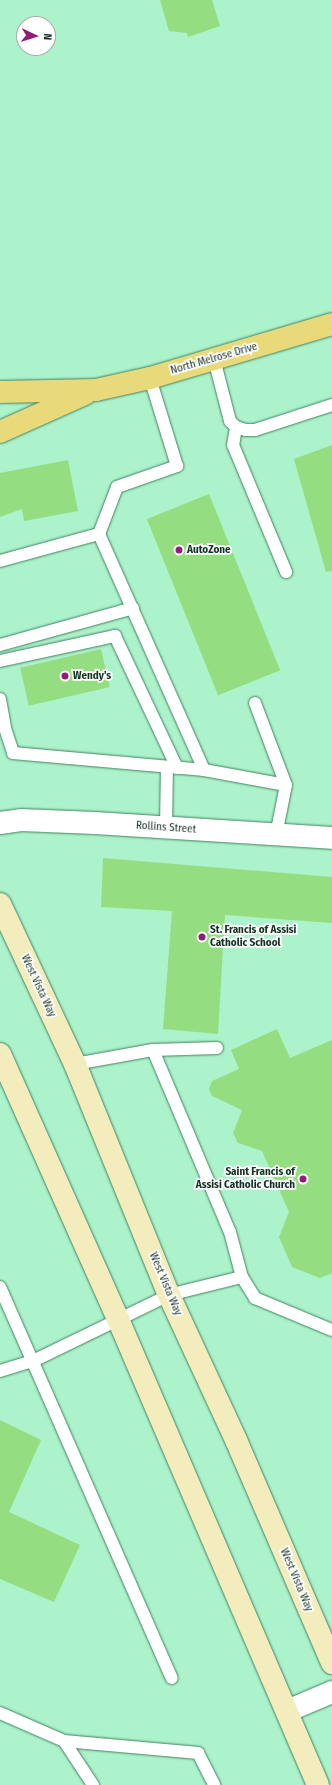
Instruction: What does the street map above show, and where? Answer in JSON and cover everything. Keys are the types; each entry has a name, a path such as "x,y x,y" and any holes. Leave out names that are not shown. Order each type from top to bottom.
{"main road":[{"name":"North Melrose Drive","path":"0,432 96,390 150,378 332,324"},
{"name":"North Melrose Drive","path":"0,392 96,390"},
{"name":"West Vista Way","path":"0,904 75,1064 168,1295 236,1440 332,1663"},
{"path":"0,1054 118,1320 318,1785"}],"street":[{"name":"Rollins Street","path":"0,823 21,820 332,838"},
{"path":"287,1711 332,1692"}],"lane":[{"path":"214,359 230,421 236,427 246,430 255,430 332,405"},
{"path":"150,378 178,466 116,488 99,534 204,770"},
{"path":"236,427 233,445 286,572"},
{"path":"0,561 99,534"},
{"path":"0,645 133,608"},
{"path":"0,661 115,636 172,767 166,828"},
{"path":"0,699 5,728 13,754 204,770 286,785"},
{"path":"255,703 286,785 276,835"},
{"path":"75,1064 153,1050 216,1048"},
{"path":"153,1050 230,1232 242,1278 255,1298 332,1330"},
{"path":"0,1371 33,1361 168,1295 242,1278"},
{"path":"0,1287 172,1678"},
{"path":"0,1714 64,1740 198,1753 214,1785"},
{"path":"64,1740 93,1785"}],"building":[{"path":"160,0 212,0 220,26 188,37 187,33 169,31"},
{"path":"332,445 332,571 326,572 294,459"},
{"path":"68,460 78,511 24,521 22,509 0,517 0,473"},
{"path":"209,494 280,670 218,695 147,519"},
{"name":"Wendy's","path":"101,649 110,687 29,706 20,668"},
{"path":"103,858 332,877 332,923 225,915 218,1034 163,1029 172,911 101,907"},
{"name":"Saint Francis of Assisi Catholic Church","path":"277,1029 290,1058 332,1040 332,1273 320,1278 292,1267 279,1237 289,1212 262,1151 238,1143 233,1133 242,1110 212,1096 209,1089 212,1081 239,1069 231,1050"},
{"path":"0,1420 41,1440 9,1512 80,1545 54,1602 0,1579"}],"place":[{"name":"AutoZone","path":"179,550"},
{"name":"Wendy's","path":"65,676"},
{"name":"St. Francis of Assisi Catholic School","path":"202,937"},
{"name":"Saint Francis of Assisi Catholic Church","path":"303,1179"}]}
